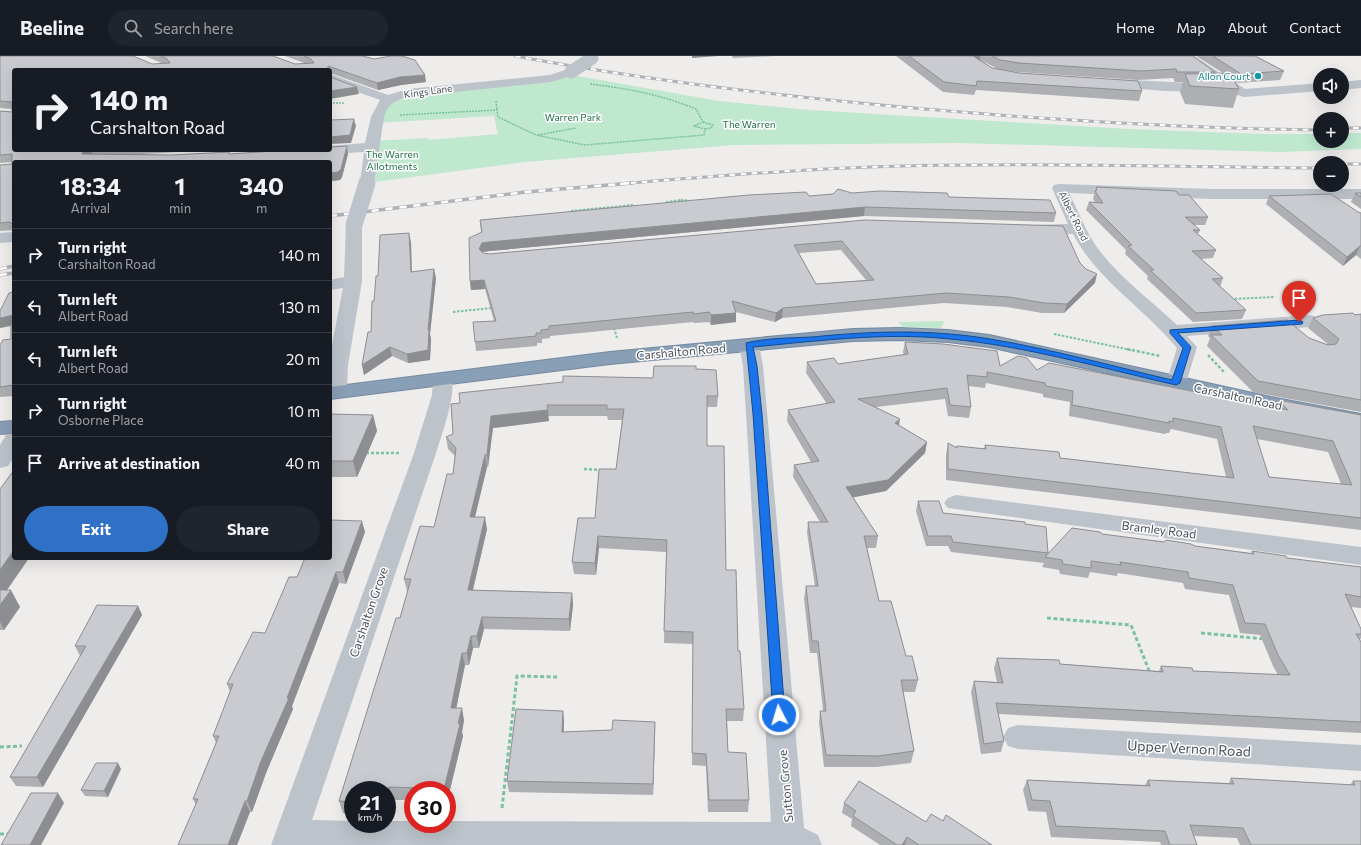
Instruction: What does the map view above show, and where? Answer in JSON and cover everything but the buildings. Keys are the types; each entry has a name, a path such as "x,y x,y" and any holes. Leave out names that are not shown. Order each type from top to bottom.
{"highway":[{"name":"Carshalton Road","path":"334,393 622,356 853,335 899,334 948,336 989,341 1176,383 1361,420"},
{"path":"0,428 12,427"}],"street":[{"path":"1186,56 1238,91 1252,93 1313,88"},
{"name":"Kings Lane","path":"334,393 353,281 354,225 367,183 377,116 382,105 389,99 408,93 551,78 571,72 594,57"},
{"path":"332,79 389,99"},
{"path":"1098,82 1171,88 1232,86"},
{"path":"1349,85 1361,84"},
{"path":"332,150 372,147"},
{"name":"Albert Road","path":"1176,383 1187,347 1099,262 1079,229 1059,188 1212,194 1361,194"},
{"path":"1329,194 1348,208"},
{"path":"1016,227 1079,229"},
{"path":"0,238 12,237"},
{"path":"332,285 353,281"},
{"path":"1172,331 1288,322 1310,322"},
{"path":"1288,322 1311,341"},
{"name":"Sutton Grove","path":"748,345 753,366 764,527 795,842"},
{"name":"Carshalton Grove","path":"288,840 401,516 425,452 442,395 443,378"},
{"path":"0,461 12,443"},
{"name":"Bramley Road","path":"956,503 1361,556"},
{"name":"Upper Vernon Road","path":"1018,737 1361,758"},
{"path":"288,840 499,836 795,842"}],"path":[{"path":"585,84 637,90 668,98 696,109 703,122"},
{"path":"496,98 498,117 512,125 536,135 585,145 704,135 705,129"},
{"path":"377,116 497,110"},
{"path":"703,122 713,126 705,129 694,126 703,122"},
{"path":"536,135 576,128"},
{"path":"681,200 685,206"},
{"path":"666,202 698,200"},
{"path":"571,211 633,205"},
{"path":"618,206 622,214"},
{"path":"1230,299 1275,297"},
{"path":"453,312 493,308"},
{"path":"612,322 622,356"},
{"path":"366,453 425,452"},
{"path":"584,469 607,470"},
{"path":"1047,618 1132,625 1152,675"},
{"path":"1201,633 1272,639"},
{"path":"499,836 518,676 557,677"},
{"path":"0,747 22,746"},
{"path":"0,834 9,834"}],"green space":[{"path":"572,75 719,101 810,110 1129,129 1264,134 1313,134 1313,148 1349,148 1349,133 1361,133 1361,149 1281,152 960,143 734,145 525,162 367,183 373,141 428,138 428,140 498,134 494,116 376,123 391,99"},
{"path":"945,321 941,328 903,327 898,322"}],"railway":[{"path":"515,56 582,68 717,87 920,109 1122,123 1221,128 1313,130"},
{"path":"1349,128 1361,128"},
{"path":"1349,164 1361,164"},
{"path":"620,184 713,176 870,167 1039,165 1313,168"},
{"path":"332,216 526,192 632,183"},
{"path":"0,269 12,266"},
{"path":"0,275 12,273"}],"place":[{"name":"Allon Court","path":"1258,76"}],"route":[{"path":"779,715 753,366 748,345 853,335 899,334 948,336 989,341 1063,356 1176,383 1187,347 1172,331 1251,324 1299,322"}],"park label":[{"name":"Warren Park","path":"573,117"},
{"name":"The Warren","path":"749,124"},
{"name":"The Warren Allotments","path":"392,160"}]}
